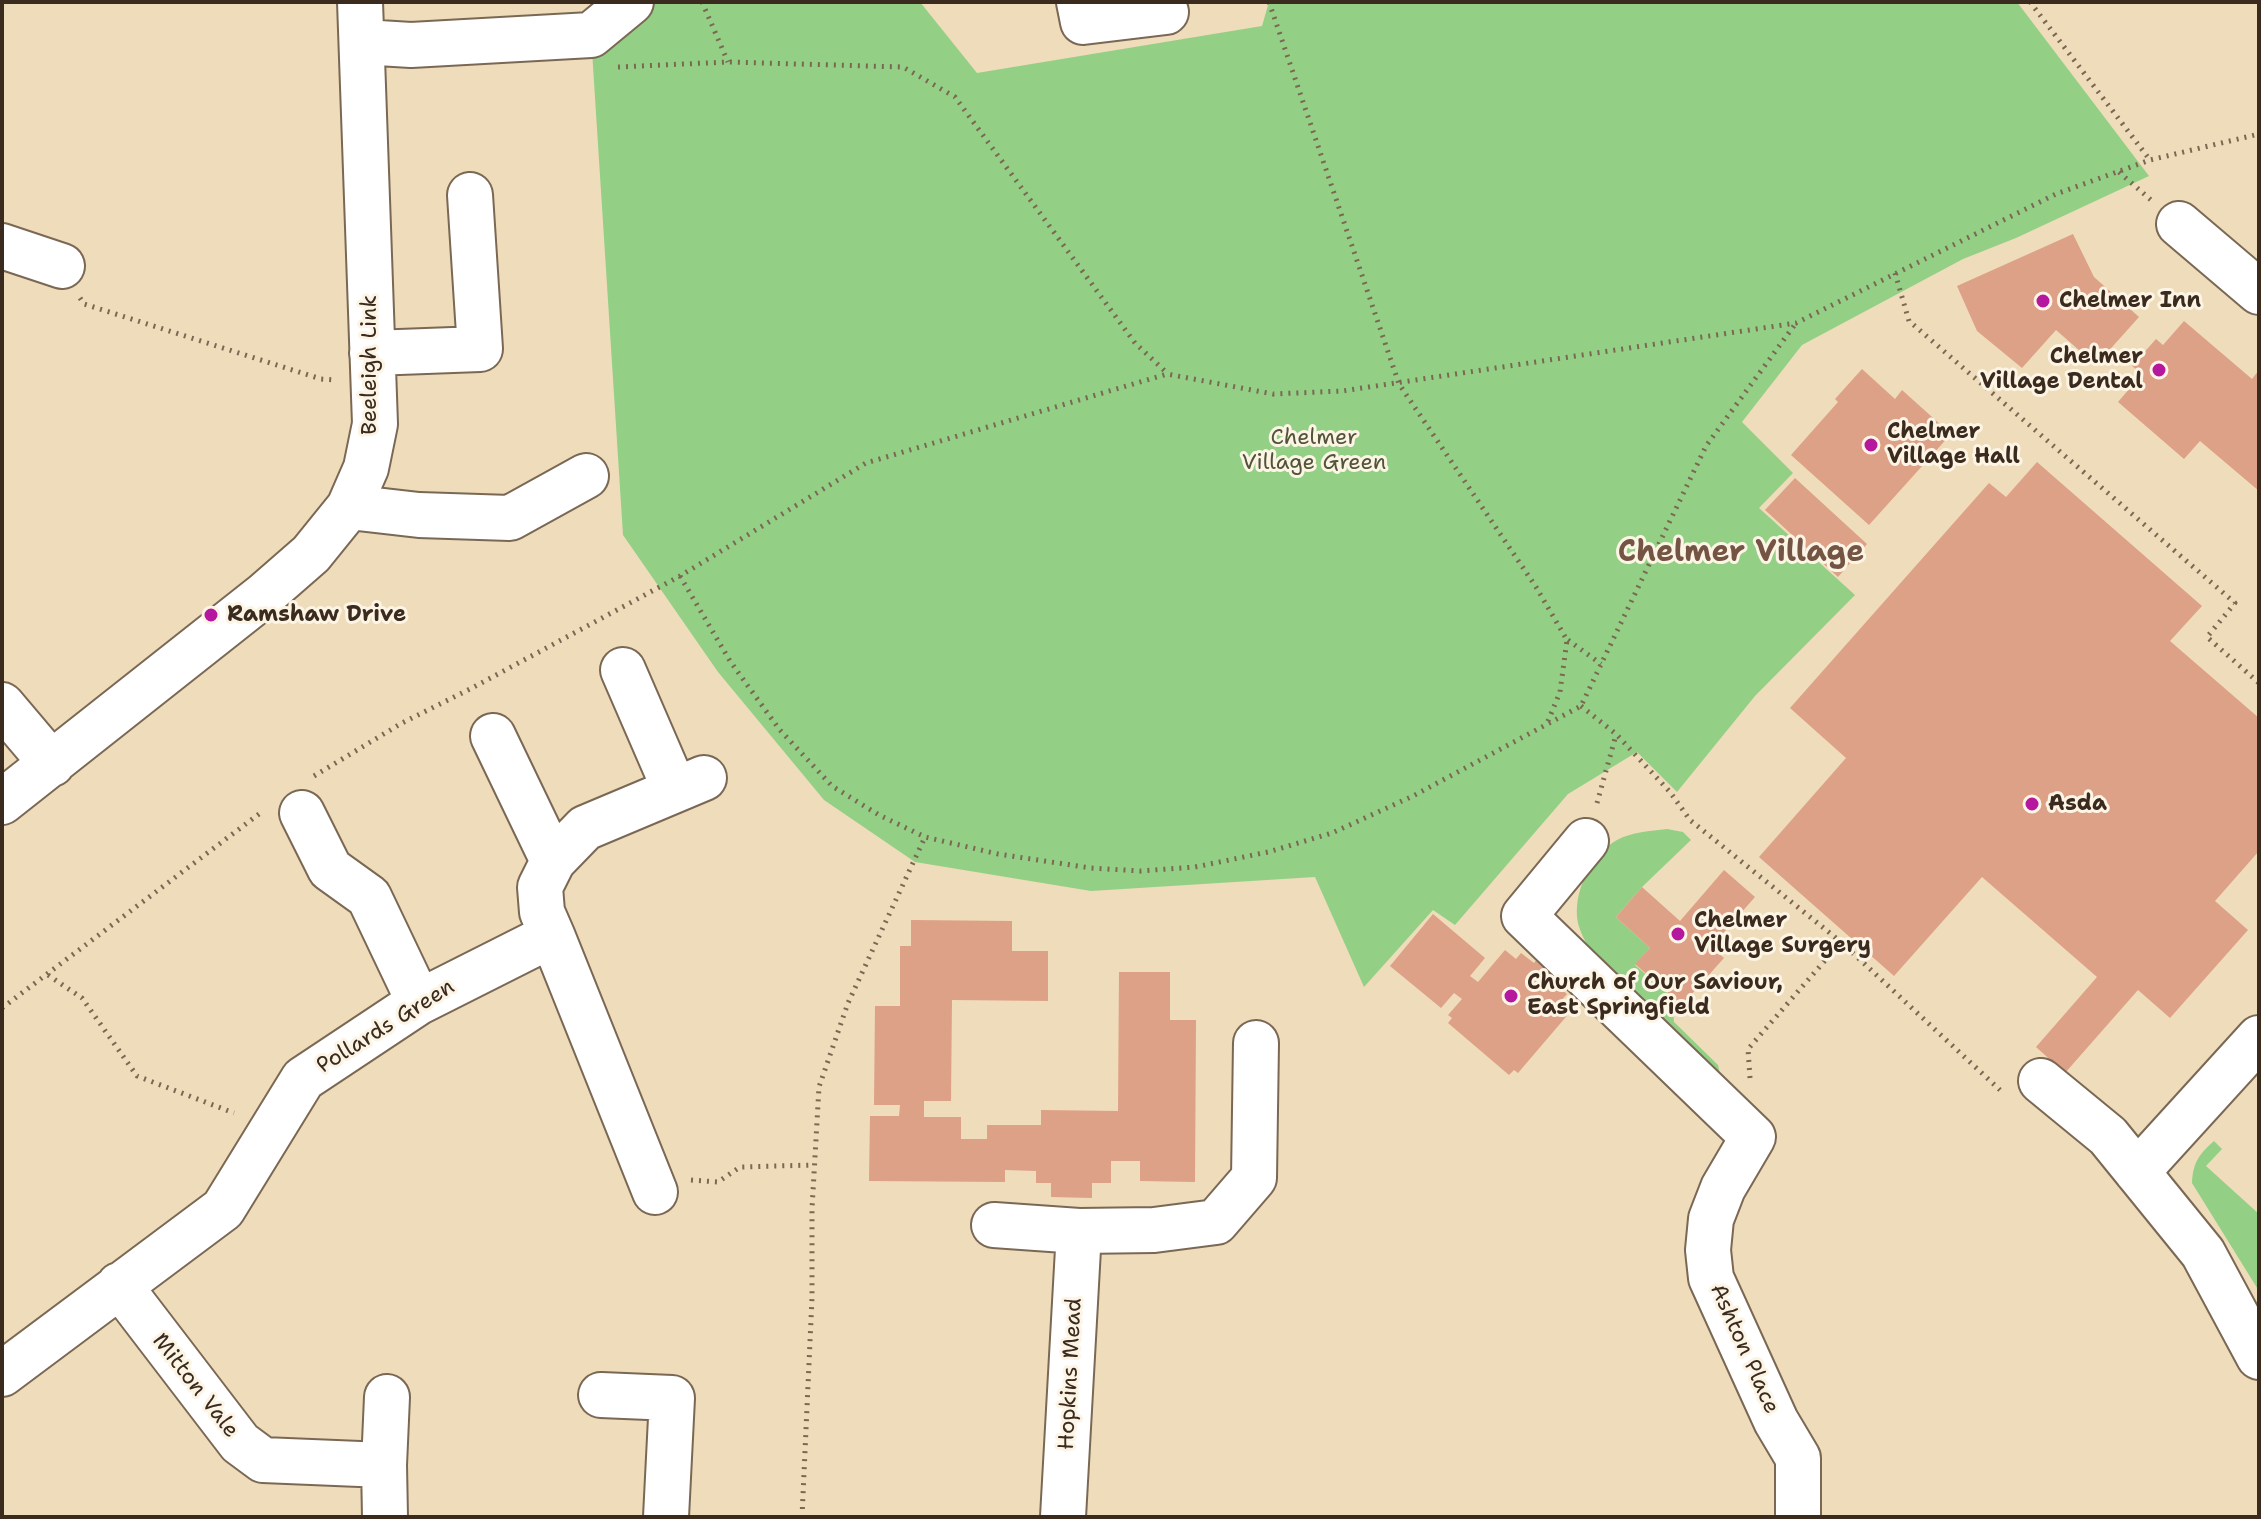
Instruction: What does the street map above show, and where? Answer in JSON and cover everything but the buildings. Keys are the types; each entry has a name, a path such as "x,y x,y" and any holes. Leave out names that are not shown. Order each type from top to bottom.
{"street":[{"path":"361,22 411,45 591,35 631,2"},
{"path":"1079,2 1083,22 1166,12"},
{"name":"Beeleigh Link","path":"2,802 311,554 349,507 366,468 375,424 361,22"},
{"path":"372,368 480,349 470,195"},
{"path":"2179,224 2259,292"},
{"path":"2,246 62,266"},
{"path":"349,507 419,515 510,518 586,476"},
{"path":"623,670 689,784 585,828 553,861 540,887 542,912 655,1192"},
{"path":"2,705 52,764"},
{"path":"493,736 553,861"},
{"path":"290,801 330,869 369,897 419,1002"},
{"path":"1586,841 1524,916 1753,1137"},
{"name":"Pollards Green","path":"2,1374 223,1209 303,1079 419,1002 552,935"},
{"path":"2137,1172 2259,1038"},
{"path":"994,1225 1079,1231 1154,1230 1216,1222 1254,1178 1256,1043"},
{"path":"2021,1086 2120,1123 2137,1172 2203,1253 2259,1357"},
{"name":"Ashton Place","path":"1753,1137 1723,1188 1711,1219 1708,1250 1711,1278 1776,1421 1798,1458 1798,1517"},
{"name":"Hopkins Mead","path":"1063,1517 1079,1231"},
{"name":"Mitton Vale","path":"119,1285 240,1443 263,1460 384,1465"},
{"path":"601,1395 672,1398 666,1517"},
{"path":"385,1517 387,1397"}],"path":[{"path":"702,2 728,62"},
{"path":"1269,2 1399,384 1536,587 1567,640 1601,664"},
{"path":"2030,2 2150,160"},
{"path":"617,67 728,62 903,67 955,97 1135,343 1167,374"},
{"path":"2,1008 402,723 680,576 866,463 1167,374 1273,394 1342,391 1796,323 2056,194 2150,160 2259,134"},
{"path":"62,266 84,304 321,379 372,368"},
{"path":"1895,272 1909,321 2235,603 2207,637 2259,683"},
{"path":"680,576 730,661 779,729 832,786 879,815 925,837 998,854 1091,868 1140,871 1195,867 1268,852 1332,833 1413,796 1581,706 1706,446 1796,323"},
{"path":"1545,726 1560,692 1567,640"},
{"path":"1581,706 1616,734 1670,792 1690,820 2021,1086"},
{"path":"1586,841 1616,734"},
{"path":"802,1517 819,1087 848,1003 925,837"},
{"path":"1753,1137 1748,1049 1841,942"},
{"path":"48,975 82,998 137,1076 235,1114 278,1118"},
{"path":"655,1192 674,1178 718,1182 740,1167 814,1165"}],"green space":[{"name":"Chelmer Village Green","path":"640,2 920,2 977,73 1262,26 1269,2 2017,2 2149,176 2016,238 1963,259 1802,345 1742,422 1793,473 1759,508 1855,595 1755,696 1677,792 1637,752 1568,794 1455,925 1433,910 1364,987 1315,877 1091,891 915,862 824,800 718,672 623,535 591,35"},
{"path":"1667,829 1683,832 1691,840 1616,917 1650,948 1635,965 1672,997 1674,1022 1718,1065 1720,1074 1743,1096 1744,1108 1594,957 1578,923 1581,888 1599,855 1623,837"},
{"path":"2214,1141 2222,1149 2206,1166 2259,1214 2259,1291 2192,1183 2198,1159"}],"place":[{"name":"Chelmer Inn","path":"2043,301"},
{"name":"Chelmer Village Dental","path":"2159,370"},
{"name":"Chelmer Village Hall","path":"1871,445"},
{"name":"Ramshaw Drive","path":"211,615"},
{"name":"Asda","path":"2032,804"},
{"name":"Chelmer Village Surgery","path":"1678,934"},
{"name":"Church of Our Saviour, East Springfield","path":"1511,996"}],"district":[{"name":"Chelmer Village","path":"1741,553"}]}
